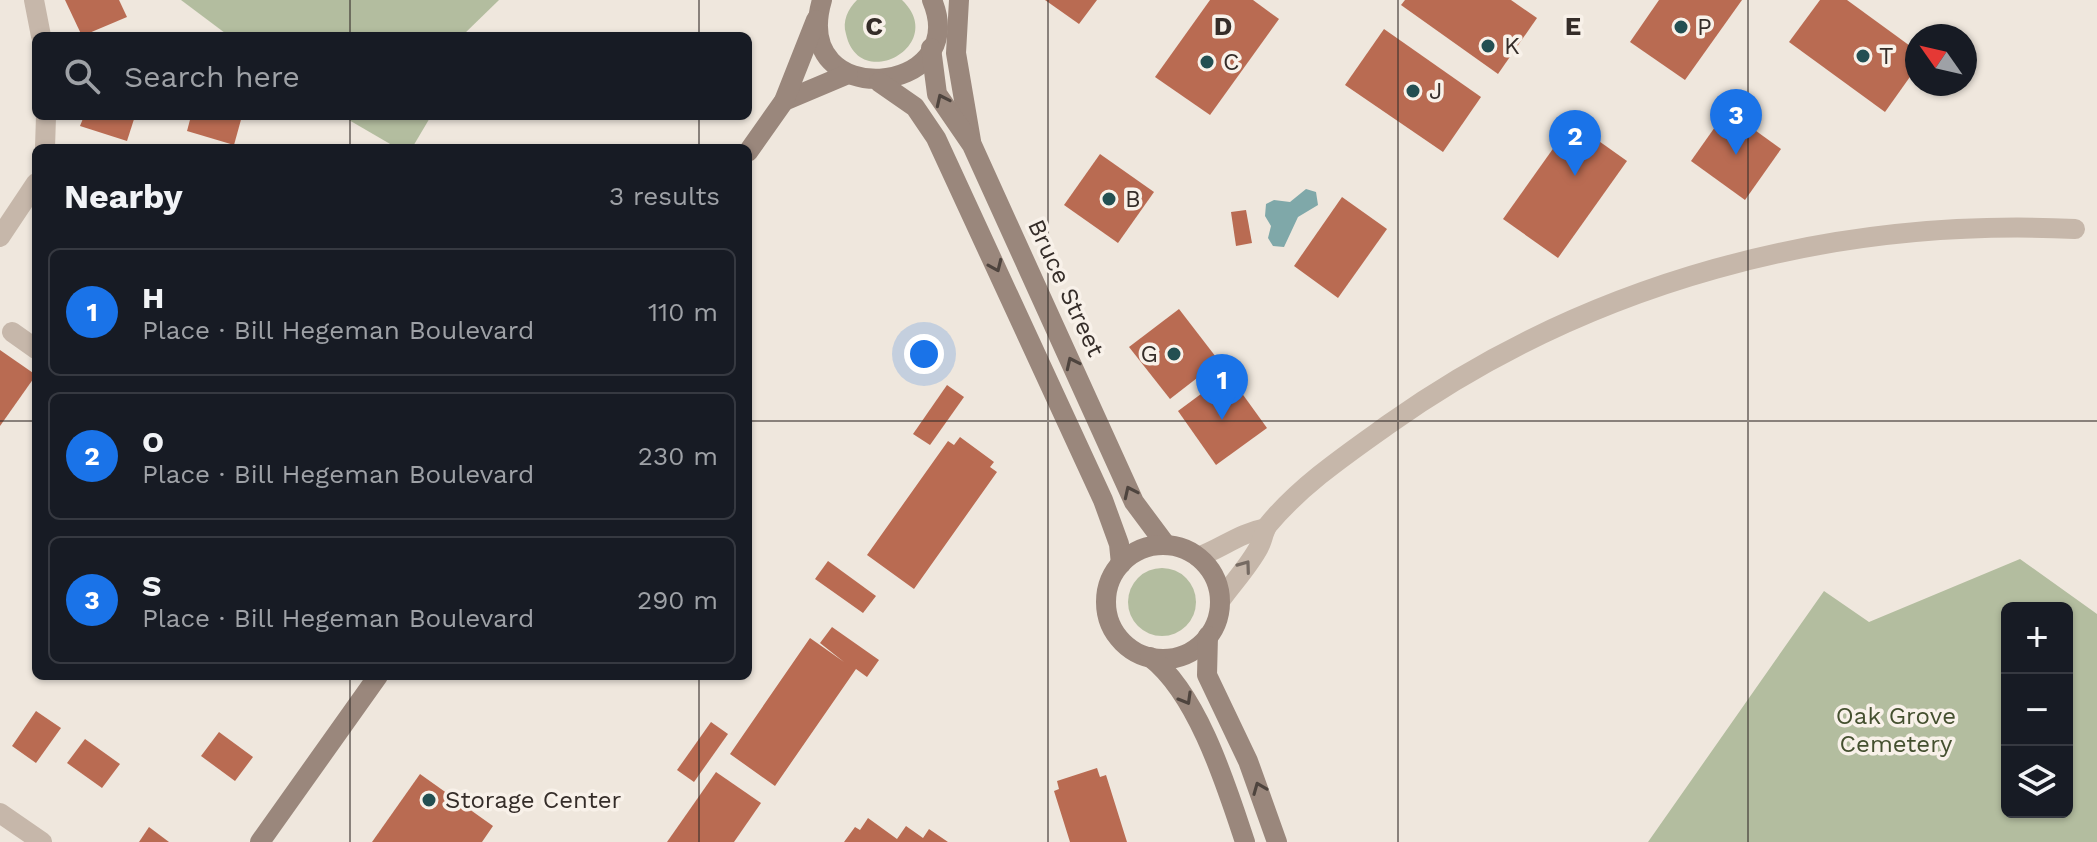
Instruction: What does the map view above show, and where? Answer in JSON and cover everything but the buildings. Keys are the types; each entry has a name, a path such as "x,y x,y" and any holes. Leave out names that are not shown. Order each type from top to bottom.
{"street":[{"path":"34,0 40,32"},
{"path":"932,0 937,21"},
{"name":"Bruce Street","path":"942,0 931,48 937,94 972,145 1134,502 1166,545"},
{"path":"959,0 956,53 972,145"},
{"path":"821,3 823,48 833,63 848,74 879,82 915,107 936,138 1103,500 1119,544 1121,564"},
{"path":"752,146 784,101 821,3"},
{"path":"879,82 909,72 931,48"},
{"path":"784,101 848,74"},
{"path":"45,144 46,120"},
{"path":"0,237 32,189"},
{"path":"1220,601 1259,548 1266,528 1334,463 1424,399 1520,344 1620,299 1699,272 1842,239 1999,225 2075,229"},
{"path":"12,332 32,346"},
{"path":"1198,557 1227,544 1242,532 1266,528"},
{"path":"1150,657 1177,657 1189,652 1208,636 1219,614 1220,601 1214,577 1198,557 1166,545 1142,549 1121,564 1114,574 1106,599 1111,624 1127,645 1167,670 1190,705 1227,788 1245,842"},
{"path":"1208,636 1207,675 1248,761 1277,842"},
{"path":"260,842 375,680"},
{"path":"0,813 42,842"}],"green space":[{"path":"181,0 499,0 466,32 224,32"},
{"path":"857,0 902,0 914,17 915,33 908,46 896,56 882,61 867,60 854,52 846,34 845,20"},
{"path":"349,120 429,120 414,144 390,144"},
{"name":"Oak Grove Cemetery","path":"2020,559 2097,614 2097,842 1648,842 1824,591 1869,622"},
{"path":"1155,568 1169,568 1181,573 1191,583 1196,602 1191,621 1181,631 1169,636 1155,636 1143,631 1133,621 1128,609 1128,595 1133,583 1143,573"}],"water":[{"path":"1306,189 1316,192 1318,205 1298,217 1284,247 1273,246 1268,238 1271,226 1265,216 1266,204 1274,200 1290,202"}],"place":[{"name":"P","path":"1681,27"},
{"name":"K","path":"1488,46"},
{"name":"T","path":"1863,56"},
{"name":"C","path":"1207,62"},
{"name":"J","path":"1413,91"},
{"name":"S","path":"1736,155"},
{"name":"O","path":"1575,176"},
{"name":"B","path":"1109,199"},
{"name":"G","path":"1174,354"},
{"name":"H","path":"1222,420"},
{"name":"Storage Center","path":"429,800"}]}
